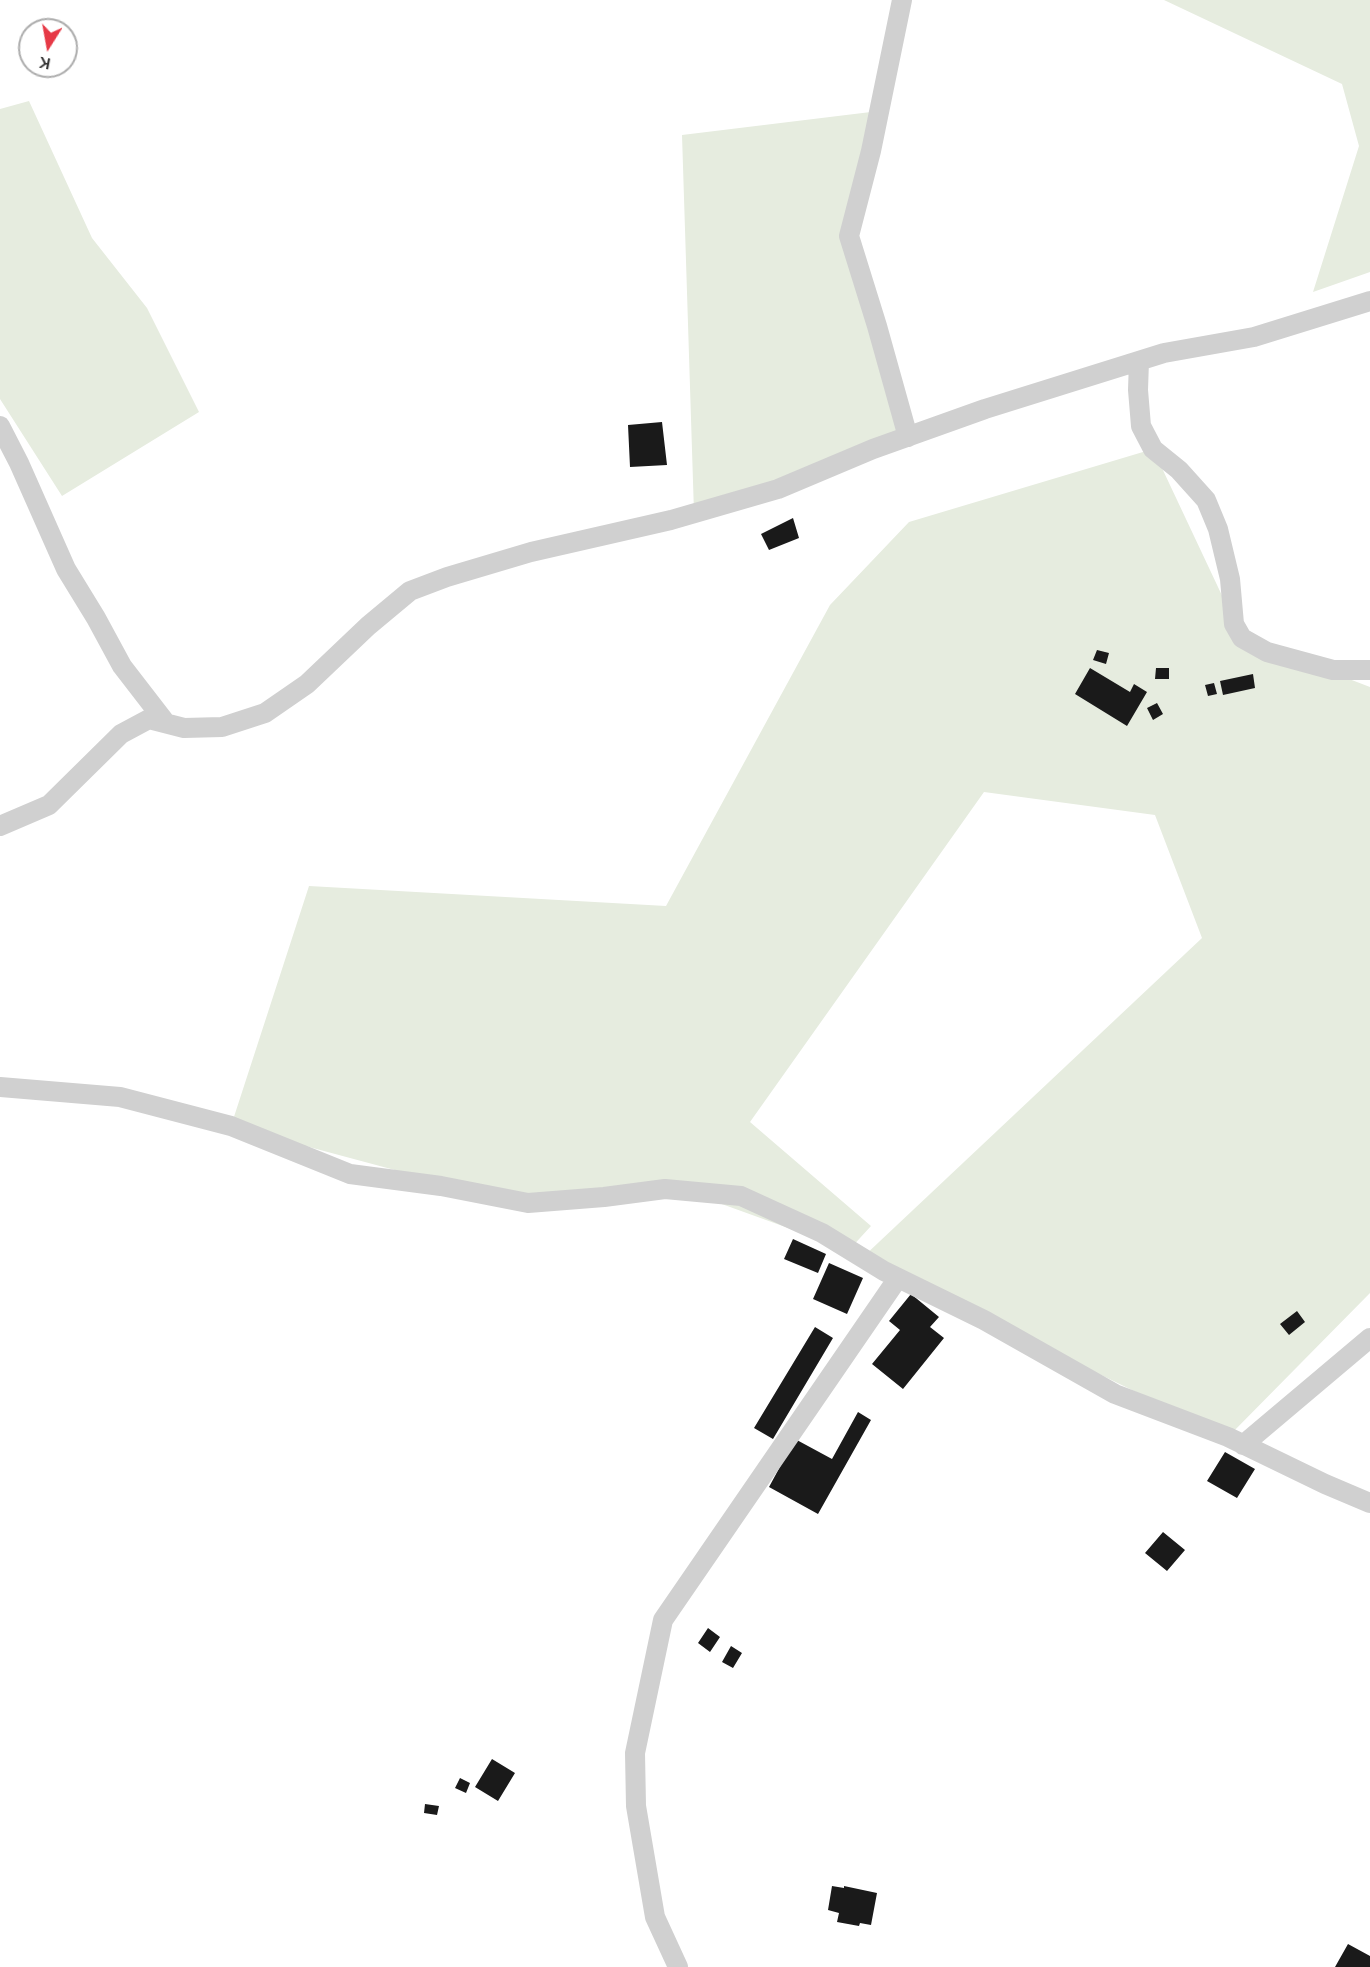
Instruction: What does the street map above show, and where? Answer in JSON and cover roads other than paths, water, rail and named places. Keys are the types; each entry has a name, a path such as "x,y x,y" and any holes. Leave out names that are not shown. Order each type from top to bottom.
{"street":[{"path":"902,0 871,151 849,236 908,437"},
{"path":"0,826 49,805 121,734 149,719 184,728 222,727 265,713 307,684 368,626 410,591 447,577 531,552 671,520 778,489 985,409 1164,353 1254,336 1370,301"},
{"path":"1139,361 1138,390 1142,426 1153,449 1179,470 1206,500 1218,529 1230,579 1234,624 1242,638 1267,652 1333,670 1370,670"},
{"path":"0,426 66,569 122,666 166,723"},
{"path":"0,1087 120,1097 231,1126 350,1174 441,1186 528,1203 665,1189 741,1196 822,1233 884,1271 984,1320 1115,1394 1228,1437 1370,1503"},
{"path":"678,1967 655,1917 636,1806 635,1753 663,1620 898,1278"},
{"path":"1243,1444 1370,1338"}]}
